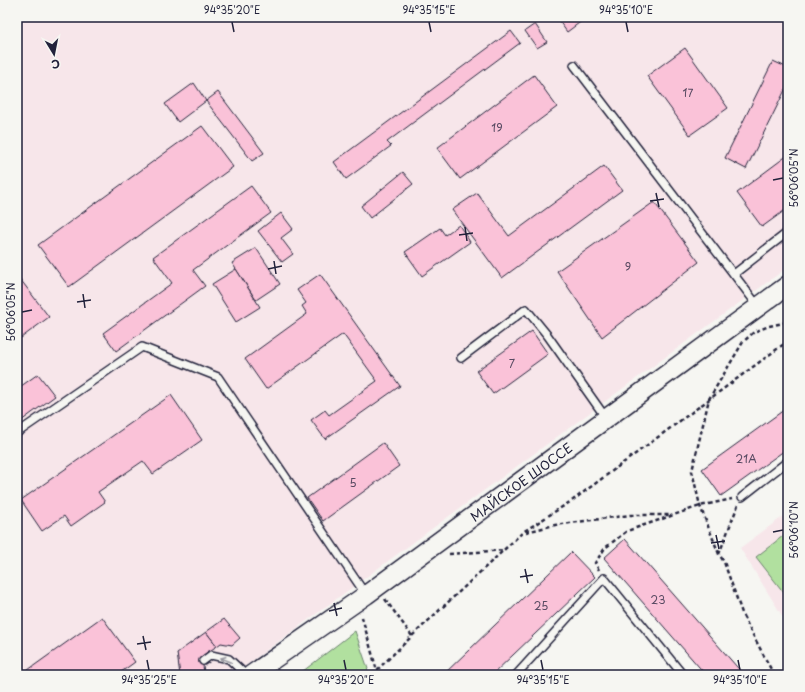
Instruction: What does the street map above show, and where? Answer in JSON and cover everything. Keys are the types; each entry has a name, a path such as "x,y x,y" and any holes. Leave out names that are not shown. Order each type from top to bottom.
{"street":[{"name":"МАЙСКОЕ ШОССЕ","path":"251,675 374,595 606,418 788,284"}],"lane":[{"path":"574,65 758,306"},
{"path":"734,274 788,232"},
{"path":"461,358 526,309 548,336 606,418"},
{"path":"17,433 142,347 218,377 374,595"},
{"path":"742,497 788,461"},
{"path":"516,675 604,578 683,675"},
{"path":"203,661 211,655 229,659 246,675"}],"path":[{"path":"774,675 743,616 724,562 719,554 700,506 692,471 709,399 743,342 754,332 769,326 788,322"},
{"path":"372,675 523,532 573,500 788,340"},
{"path":"604,578 595,563 605,548 627,531 700,506 742,497"},
{"path":"719,554 742,497"},
{"path":"523,532 555,525 630,515 672,515"},
{"path":"446,554 504,550"},
{"path":"374,595 412,636"},
{"path":"361,613 377,671 380,675"}],"shaded area":[{"path":"17,17 788,17 788,267 233,675 17,675"},
{"path":"788,513 788,625 740,548"}],"green space":[{"path":"788,532 788,598 756,557"},
{"path":"355,631 368,669 362,675 298,675"}],"building":[{"path":"556,17 587,17 567,32"},
{"path":"535,24 547,42 537,48 525,31"},
{"path":"511,31 520,43 387,142 391,146 346,179 334,162"},
{"path":"685,48 728,108 690,135 647,76"},
{"path":"773,61 788,68 788,84 746,169 725,158"},
{"path":"534,75 557,107 460,179 437,148"},
{"path":"194,83 206,101 178,122 165,104"},
{"path":"218,92 264,153 252,161 206,101"},
{"path":"202,126 233,167 69,287 38,245"},
{"path":"788,155 788,208 762,227 737,193"},
{"path":"604,166 622,190 502,278 452,210 477,193 509,236"},
{"path":"403,172 413,184 370,218 361,206"},
{"path":"251,186 271,213 193,270 205,286 116,351 103,333 172,283 153,257"},
{"path":"654,202 699,262 602,337 557,271"},
{"path":"281,213 293,229 281,238 293,254 282,262 258,231"},
{"path":"459,225 470,242 422,276 405,252 440,228 445,235"},
{"path":"256,248 280,284 256,300 232,263"},
{"path":"236,269 260,307 236,322 212,284"},
{"path":"320,274 400,386 325,439 311,420 325,410 329,415 377,381 343,334 266,389 245,359 307,314 302,306 306,303 297,290"},
{"path":"17,275 49,317 21,338 17,333"},
{"path":"532,331 548,354 493,394 476,371"},
{"path":"38,374 55,396 17,424 17,389"},
{"path":"171,395 202,440 153,474 143,461 98,492 105,502 71,526 64,516 42,531 21,500"},
{"path":"788,407 788,448 721,496 702,469"},
{"path":"383,443 399,466 323,521 307,498"},
{"path":"625,539 744,675 706,675 604,558"},
{"path":"571,552 595,577 492,675 443,675"},
{"path":"102,617 135,662 117,675 21,675"},
{"path":"224,619 240,638 232,645 221,643 217,646 206,632"},
{"path":"206,632 217,646 202,656 204,674 180,675 177,653"}]}
